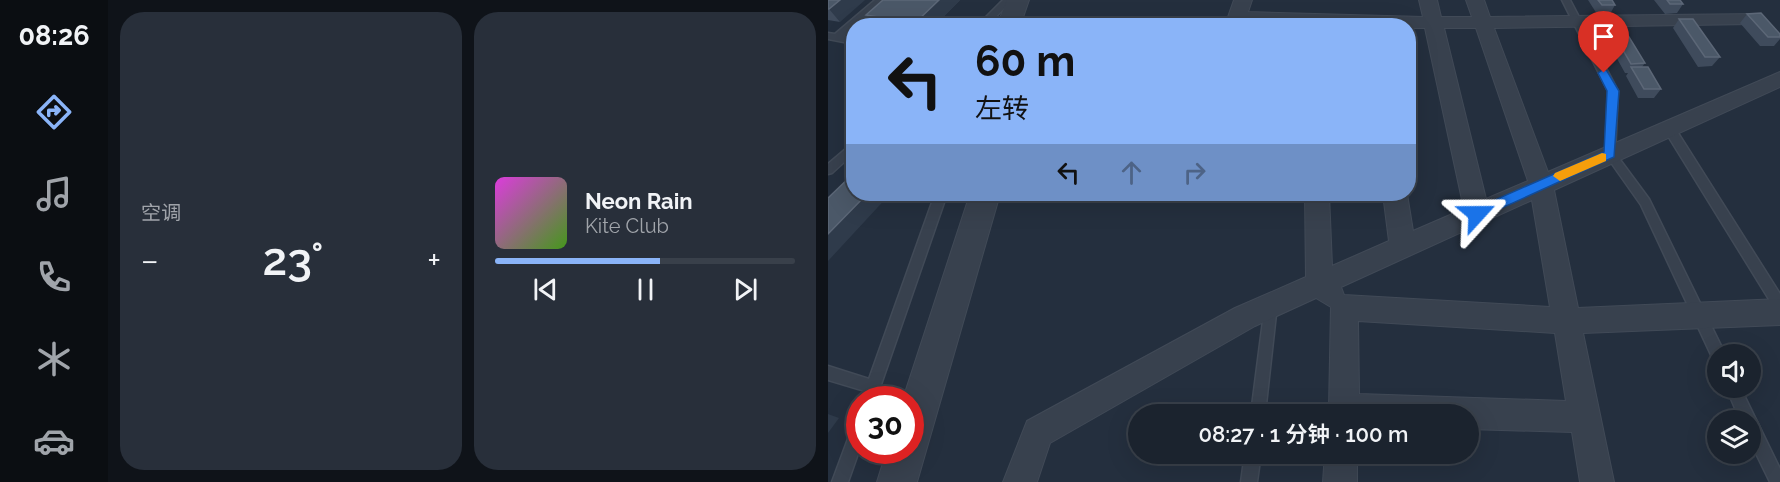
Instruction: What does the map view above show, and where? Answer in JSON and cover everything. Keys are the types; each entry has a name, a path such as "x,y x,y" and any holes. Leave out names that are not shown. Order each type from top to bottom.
{"street":[{"path":"1011,18 1018,0"},
{"path":"1242,18 1237,17 1243,0"},
{"path":"1313,0 1314,18"},
{"path":"1365,0 1368,18"},
{"path":"1428,0 1477,214"},
{"path":"1475,0 1541,185 1597,482"},
{"path":"1416,23 1753,18"},
{"path":"1020,482 1038,432 1245,317 1780,79"},
{"path":"924,392 983,201"},
{"path":"1317,201 1319,284 1344,308 1567,321 1780,312"},
{"path":"1396,201 1403,246"},
{"path":"1344,308 1344,404"},
{"path":"1479,414 1585,417"},
{"path":"897,482 903,464"},
{"path":"1340,482 1341,464"}],"lane":[{"path":"857,18 880,0"},
{"path":"989,18 1008,0"},
{"path":"1566,0 1613,91 1610,154 1645,202 1713,344"},
{"path":"832,37 846,26"},
{"path":"1670,128 1780,305"},
{"path":"828,170 846,153"},
{"path":"873,386 939,201"},
{"path":"1259,404 1272,305"},
{"path":"828,373 856,386"},
{"path":"1761,447 1778,482"},
{"path":"840,482 846,464"},
{"path":"1249,482 1251,464"}],"building":[{"path":"828,0 840,0 828,9"},
{"path":"883,0 939,0 920,18 884,18 866,15"},
{"path":"1598,0 1612,0 1615,5 1602,5"},
{"path":"1667,0 1680,0 1683,4 1670,4"},
{"path":"1761,13 1780,34 1780,37 1768,37 1747,14"},
{"path":"1605,19 1618,19 1645,63 1631,64"},
{"path":"1679,19 1693,19 1720,57 1705,57"},
{"path":"1631,67 1648,67 1661,89 1644,89"},
{"path":"846,181 846,201 860,201 828,234 828,198"}],"slow traffic":[{"path":"1560,176 1602,158"}],"route":[{"path":"1477,214 1610,154 1613,91 1604,73"}]}
